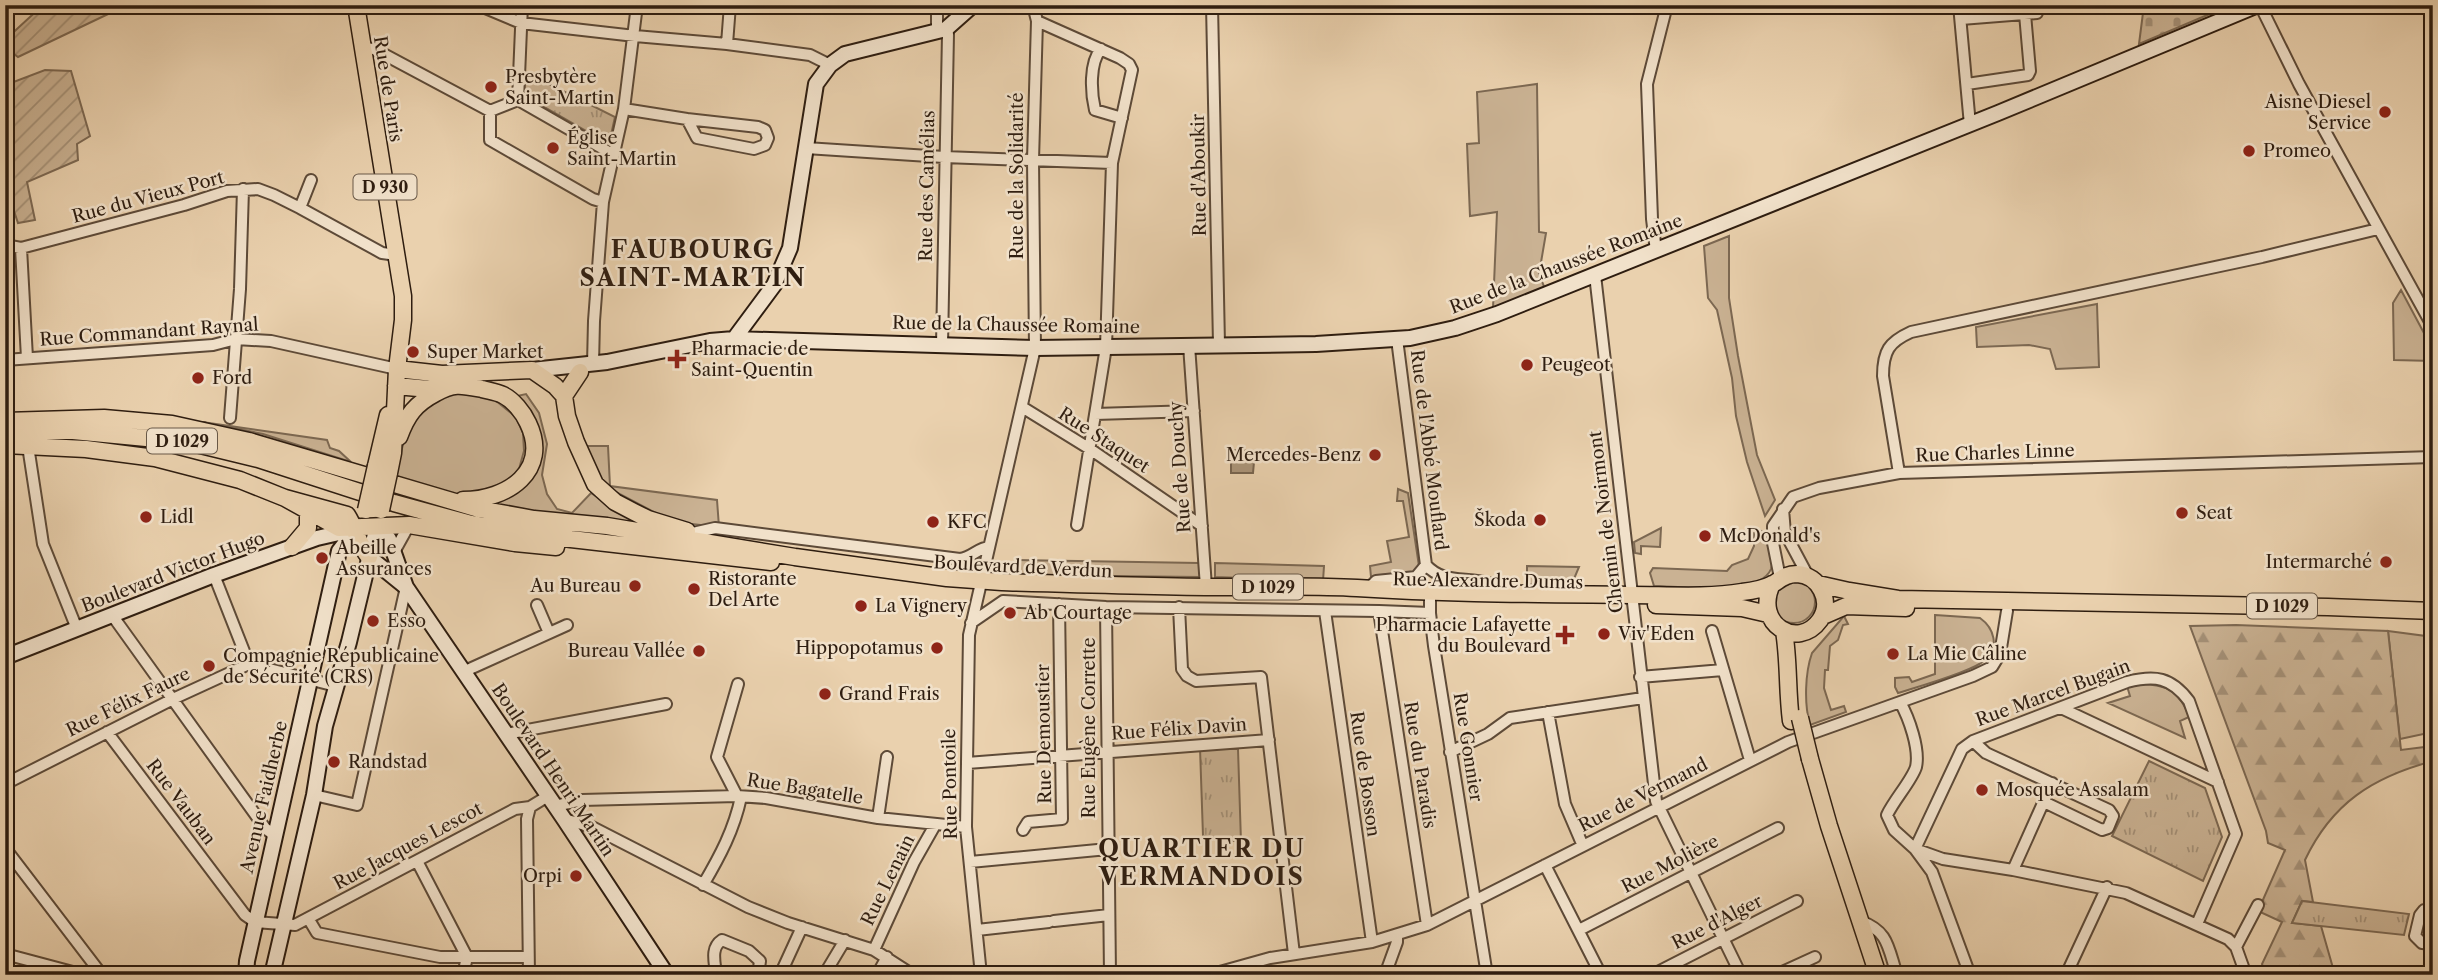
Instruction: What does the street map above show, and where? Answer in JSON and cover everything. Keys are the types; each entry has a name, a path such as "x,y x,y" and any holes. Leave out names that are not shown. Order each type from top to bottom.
{"main road":[{"name":"Rue de Paris","path":"356,5 403,296 393,453 382,469"},
{"path":"564,396 587,368"},
{"name":"Rue de la Chaussée Romaine","path":"397,369 442,374 533,370"},
{"path":"533,370 564,396 567,416 576,442 595,484 615,502 641,516 746,548"},
{"name":"Rue de la Chaussée Romaine","path":"396,386 429,389 467,382 547,381"},
{"path":"393,453 411,411 420,402 450,385 473,387 501,394 510,400 529,425 534,447 529,468 523,478 510,489 483,499 445,500"},
{"name":"Rue de Paris","path":"382,469 384,433 396,386"},
{"name":"D 1029","path":"5,421 104,418 172,424 272,447 478,509 607,526 795,558 980,584"},
{"name":"D 1029","path":"5,431 74,431 188,442 258,459 394,503 471,524 719,557"},
{"path":"5,445 113,452 155,458 240,480 285,498 348,515 356,529 360,546 369,557"},
{"name":"D 930","path":"356,529 375,515 382,469"},
{"path":"285,498 339,528 356,529"},
{"path":"292,547 308,528 308,513"},
{"path":"375,515 409,525 515,543 658,558 719,557"},
{"name":"Boulevard de Verdun","path":"719,557 980,584 1206,590"},
{"path":"1813,580 1825,599 1823,616 1818,623 1804,632 1784,631 1772,621 1766,600 1776,581 1792,574 1813,580 1849,591 1898,598 2008,606"},
{"name":"D 1029","path":"1206,590 1506,592 1632,600 1742,593 1776,581"},
{"name":"Rue Alexandre Dumas","path":"1206,590 1430,606 1632,600 1742,608 1768,614"},
{"name":"D 1029","path":"2008,606 2132,603 2433,611"},
{"path":"1823,616 1846,606 2008,606"},
{"name":"D 1029","path":"2008,606 2433,622"},
{"path":"1784,631 1788,655 1787,684 1805,760 1869,975"},
{"path":"1796,719 1799,651 1804,632"},
{"path":"1805,760 1878,975"}],"street":[{"path":"478,5 521,23 810,55 830,65"},
{"path":"518,100 522,5"},
{"path":"587,368 594,321 603,202 624,109 637,5"},
{"path":"727,44 730,5"},
{"name":"Rue des Camélias","path":"937,5 942,30 948,34 942,345"},
{"path":"734,339 774,285 790,248 816,85 830,65 845,54 942,30 973,5"},
{"name":"Rue de la Solidarité","path":"1033,5 1037,21 1032,160 1035,348"},
{"name":"Rue d'Aboukir","path":"1212,5 1219,344"},
{"path":"1656,251 1652,226 1647,84 1667,5"},
{"path":"1959,5 1970,125"},
{"path":"2259,5 2299,84 2433,327"},
{"name":"Rue de la Chaussée Romaine","path":"533,370 587,368 734,339 1035,348 1317,344 1397,339 1465,324 1595,275 1970,125 2259,5"},
{"path":"1961,19 2025,14 2037,9"},
{"path":"1967,84 2028,75 2030,71 2025,14"},
{"path":"1037,21 1129,64 1132,70 1112,163 1106,347 1077,525"},
{"path":"362,48 374,49 490,111 518,100"},
{"path":"1101,50 1096,57 1093,75 1095,110 1122,118"},
{"path":"518,100 614,155"},
{"path":"624,109 758,127 765,130 768,138 765,145 754,149 697,138 687,119"},
{"path":"490,111 490,140 593,199 603,202"},
{"path":"806,148 944,157 1112,163"},
{"path":"300,208 311,180"},
{"path":"230,418 243,189"},
{"name":"Rue du Vieux Port","path":"20,248 228,191 258,189 300,208 382,253 397,255"},
{"name":"Rue Charles Linne","path":"2378,229 2262,257 1911,332 1892,341 1883,361 1883,376 1899,473 2433,457"},
{"path":"5,245 20,248 27,358"},
{"name":"Chemin de Noirmont","path":"1595,275 1656,801 1741,975"},
{"name":"Rue Commandant Raynal","path":"5,360 213,345 236,339 271,341 397,369"},
{"name":"Rue de l'Abbé Mouflard","path":"1397,339 1426,565"},
{"name":"Rue de Douchy","path":"1189,345 1206,590"},
{"name":"Rue Pontoile","path":"981,975 966,827 969,635 1035,348"},
{"name":"Rue de la Chaussée Romaine","path":"547,381 562,379 587,368"},
{"name":"Rue Staquet","path":"1022,407 1090,449 1202,526"},
{"path":"1095,414 1194,411"},
{"path":"28,446 43,544 77,629"},
{"path":"1776,581 1773,526 1793,497 1811,490 1899,473"},
{"path":"1783,509 1785,533 1813,580"},
{"path":"272,975 314,795 326,726 369,557 375,515"},
{"name":"Boulevard Henri Martin","path":"375,515 389,539 406,587 667,975"},
{"path":"394,552 409,525"},
{"name":"Boulevard de Verdun","path":"693,533 715,528 960,559 981,548 989,547"},
{"name":"Boulevard Victor Hugo","path":"5,657 214,575 317,538 356,529"},
{"name":"Avenue Faidherbe","path":"246,975 255,922 339,551 356,529"},
{"name":"Boulevard Henri Martin","path":"369,557 406,587"},
{"path":"1368,589 1376,581 1416,577 1426,565 1437,575 1448,579 1492,584 1506,592"},
{"path":"214,575 249,664 336,686"},
{"path":"314,795 357,805 406,587"},
{"name":"Rue Alexandre Dumas","path":"971,623 1003,601 1106,607 1325,611 1379,611 1430,606"},
{"name":"Rue Demoustier","path":"1023,830 1028,822 1062,819 1059,604"},
{"path":"537,605 549,633"},
{"name":"Rue Gonnier","path":"1430,606 1450,752 1488,975"},
{"name":"Rue de Vermand","path":"1209,975 1294,954 1372,942 1427,925 1788,742 1992,667 2000,654 2008,606"},
{"name":"Rue Eugène Corrette","path":"1106,607 1110,975"},
{"path":"1179,607 1182,669 1187,676 1196,681 1261,677 1294,954"},
{"name":"Rue de Bosson","path":"1325,611 1372,942"},
{"name":"Rue du Paradis","path":"1379,611 1427,925"},
{"path":"112,615 265,828 275,836"},
{"path":"463,672 567,625"},
{"path":"1712,631 1750,760"},
{"name":"Rue Félix Faure","path":"5,784 173,699 249,664"},
{"path":"1640,677 1723,670"},
{"name":"Rue Marcel Bugain","path":"1915,849 1962,749 1973,741 2141,679 2150,677 2166,681 2182,692 2189,701 2236,834 2197,924"},
{"path":"703,885 736,822 739,796 717,758 738,684"},
{"path":"1450,752 1488,734 1510,718 1643,698"},
{"path":"1900,702 1917,753 1916,769 1893,802 1887,816 1894,830 1915,849 1931,872 1970,975"},
{"path":"506,734 666,704"},
{"path":"2061,708 2218,782"},
{"path":"1548,712 1565,804 1583,846"},
{"name":"Rue Vauban","path":"107,732 244,915 255,922"},
{"name":"Rue Félix Davin","path":"967,763 1269,740"},
{"path":"1973,741 1986,753 2109,810 2113,816 2112,822 2108,828 2102,830 2044,802"},
{"path":"878,818 887,757"},
{"path":"2013,870 2052,783"},
{"name":"Rue Bagatelle","path":"552,801 739,796 766,798 878,818 966,827"},
{"name":"Rue Jacques Lescot","path":"283,925 295,925 515,809 552,801"},
{"path":"529,975 527,819 530,807"},
{"path":"564,819 592,827 755,910 874,950 914,975"},
{"name":"Rue Lenain","path":"874,950 914,862 935,825"},
{"name":"Rue Molière","path":"1579,930 1777,828"},
{"path":"5,848 102,975"},
{"path":"970,862 1108,849"},
{"path":"1915,849 1942,859 2107,887 2126,893 2228,939 2236,947 2246,975"},
{"path":"417,861 467,957 463,975"},
{"path":"1545,865 1601,975"},
{"path":"2067,975 2107,887"},
{"name":"Rue d'Alger","path":"1652,975 1797,901"},
{"path":"2236,947 2258,905"},
{"path":"2433,910 2424,910 2420,915 2415,936 2422,943 2433,944"},
{"path":"977,930 1109,915"},
{"path":"308,918 317,933 440,957 528,957"},
{"path":"1860,921 1882,933 1897,975"},
{"path":"255,922 283,925"},
{"path":"780,975 802,927"},
{"path":"1385,975 1397,935"},
{"path":"716,975 714,951 722,940 749,951 760,961 758,975"},
{"path":"824,975 845,940"},
{"path":"5,954 84,975"},
{"path":"877,975 887,957"},
{"path":"1776,975 1815,957"},
{"path":"1252,975 1253,963"}],"green space":[{"path":"43,5 127,5 18,57 5,47 5,40"},
{"path":"2144,5 2231,5 2139,44"},
{"path":"45,70 71,71 90,136 77,144 78,160 27,182 35,220 18,223 5,184 5,83"},
{"path":"527,73 615,117 609,144 527,97 524,90"},
{"path":"1537,84 1539,232 1546,233 1539,274 1545,289 1493,308 1497,212 1470,216 1467,144 1479,143 1477,92"},
{"path":"1729,236 1729,298 1738,356 1757,455 1775,500 1765,516 1747,462 1736,416 1732,378 1717,310 1708,298 1704,246"},
{"path":"2401,290 2433,350 2433,361 2394,360 2393,303"},
{"path":"2097,304 2099,367 2056,369 2050,349 2029,345 1977,347 1976,327"},
{"path":"458,391 490,396 516,417 523,433 524,451 519,469 509,481 497,489 455,495 396,479 406,435 416,415 432,401"},
{"path":"526,394 539,413 547,444 542,475 547,494 557,509 572,513 591,493 637,523 540,514 486,504 521,487 538,467 540,442 537,429 525,405 517,396"},
{"path":"202,422 327,440 330,448 339,451 351,462 263,434"},
{"path":"587,446 608,446 610,486 717,500 719,527 673,522 612,490 596,470"},
{"path":"1398,489 1408,493 1419,566 1415,573 1371,577 1370,566 1391,562 1387,541 1409,537 1403,501 1397,501"},
{"path":"1661,528 1660,547 1641,546 1641,554 1635,553 1634,542"},
{"path":"1757,529 1763,532 1772,560 1771,569 1764,578 1736,587 1654,586 1650,573 1653,568 1727,571 1732,565 1748,559"},
{"path":"1015,560 1199,563 1201,577 1012,575"},
{"path":"1215,563 1324,566 1323,581 1215,577"},
{"path":"1527,566 1579,567 1571,586 1527,584"},
{"path":"1794,581 1809,587 1815,602 1809,617 1794,623 1779,617 1773,602 1779,587"},
{"path":"1935,615 1980,618 1992,632 1993,649 1978,665 1898,693 1895,678 1909,677 1912,682 1935,674"},
{"path":"1844,616 1848,624 1843,625 1838,640 1830,646 1824,688 1831,710 1844,706 1846,712 1810,725 1806,689 1812,653"},
{"path":"2236,625 2388,631 2401,750 2433,746 2433,761 2373,784 2342,808 2328,823 2305,860 2313,902 2302,901 2292,923 2321,926 2335,975 2266,975 2262,964 2282,922 2258,911 2285,850 2268,843 2266,831 2190,626"},
{"path":"2388,631 2433,637 2433,732 2400,739"},
{"path":"2140,684 2165,688 2181,701 2189,717 2180,721 2185,738 2108,703 2130,696 2127,686"},
{"path":"1200,748 1238,749 1241,842 1203,836"},
{"path":"2149,761 2205,788 2222,837 2203,881 2112,836"},
{"path":"2302,901 2409,914 2404,935 2292,923"}],"shaded area":[{"path":"1231,450 1255,451 1253,473 1231,473"}],"place":[{"name":"Presbytère Saint-Martin","path":"491,87"},
{"name":"Aisne Diesel Service","path":"2385,112"},
{"name":"Église Saint-Martin","path":"553,148"},
{"name":"Promeo","path":"2249,151"},
{"name":"Super Market","path":"413,352"},
{"name":"Pharmacie de Saint-Quentin","path":"677,359"},
{"name":"Peugeot","path":"1527,365"},
{"name":"Ford","path":"198,378"},
{"name":"Mercedes-Benz","path":"1375,455"},
{"name":"Seat","path":"2182,513"},
{"name":"Lidl","path":"146,517"},
{"name":"Škoda","path":"1540,520"},
{"name":"KFC","path":"933,522"},
{"name":"McDonald's","path":"1705,536"},
{"name":"Abeille Assurances","path":"322,558"},
{"name":"Intermarché","path":"2386,562"},
{"name":"Au Bureau","path":"635,586"},
{"name":"Ristorante Del Arte","path":"694,589"},
{"name":"La Vignery","path":"861,606"},
{"name":"Ab Courtage","path":"1010,613"},
{"name":"Esso","path":"373,621"},
{"name":"Viv'Eden","path":"1604,634"},
{"name":"Pharmacie Lafayette du Boulevard","path":"1565,635"},
{"name":"Hippopotamus","path":"937,648"},
{"name":"Bureau Vallée","path":"699,651"},
{"name":"La Mie Câline","path":"1893,654"},
{"name":"Compagnie Républicaine de Sécurité (CRS)","path":"209,666"},
{"name":"Grand Frais","path":"825,694"},
{"name":"Randstad","path":"334,762"},
{"name":"Mosquée Assalam","path":"1982,790"},
{"name":"Orpi","path":"576,876"}],"district":[{"name":"FAUBOURG SAINT-MARTIN","path":"693,264"},
{"name":"QUARTIER DU VERMANDOIS","path":"1202,863"}]}
